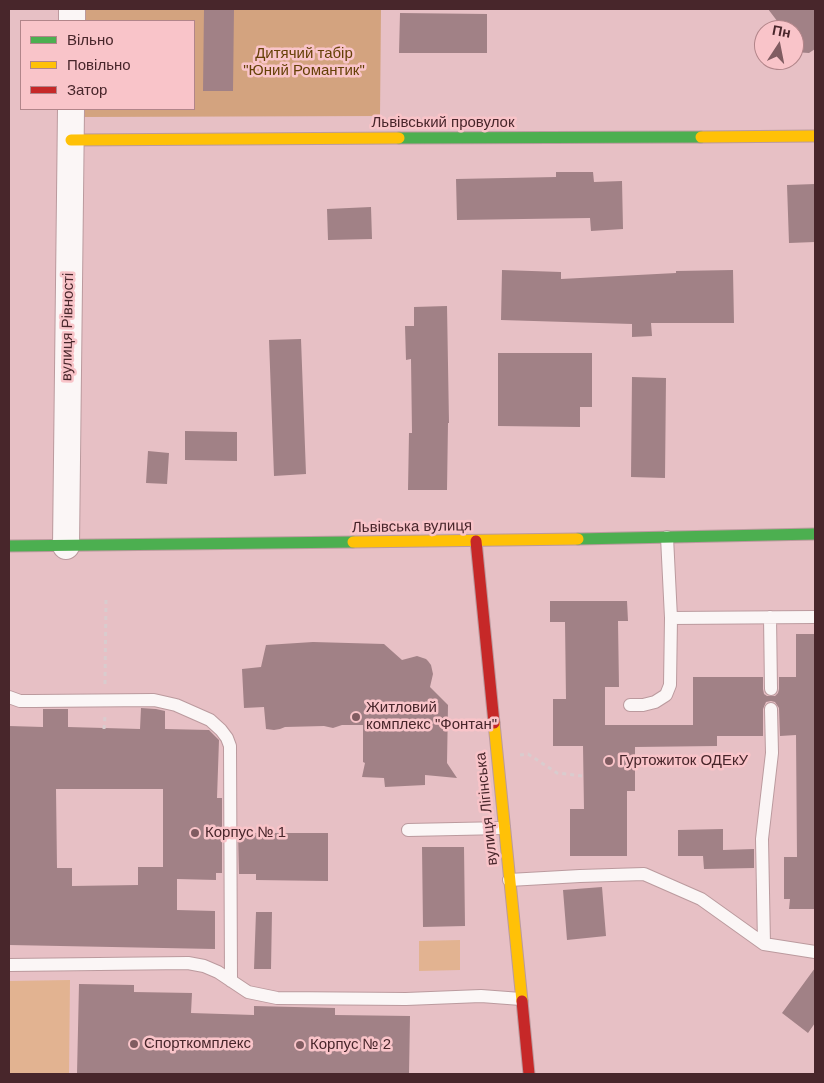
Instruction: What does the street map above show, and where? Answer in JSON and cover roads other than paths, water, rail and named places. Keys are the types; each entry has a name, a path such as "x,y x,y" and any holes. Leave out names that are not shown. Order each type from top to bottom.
{"street":[{"name":"вулиця Рівності","path":"66,546 71,110"},
{"name":"Львівський провулок","path":"70,140 815,136"},
{"name":"Львівська вулиця","path":"9,546 476,541 815,534"},
{"name":"вулиця Лігінська","path":"476,541 528,1074"}],"lane":[{"path":"630,705 643,705 655,702 666,695 670,685 671,618 667,537"},
{"path":"770,617 771,689"},
{"path":"671,618 815,617"},
{"path":"9,697 26,701 154,700 176,705 210,720 221,730 230,746 231,981"},
{"path":"764,944 762,839 772,753 771,709"},
{"path":"408,830 504,828"},
{"path":"509,880 644,874 701,899 764,944 815,952"},
{"path":"9,965 188,963 204,966 218,972 248,992 277,998 406,999 481,996 521,1000"}],"place":[{"name":"Житловий комплекс \"Фонтан\"","path":"356,717"},
{"name":"Гуртожиток ОДЕкУ","path":"609,761"},
{"name":"Корпус № 1","path":"195,833"},
{"name":"Спорткомплекс","path":"134,1044"},
{"name":"Корпус № 2","path":"300,1045"}],"park label":[{"name":"Дитячий табір \"Юний Романтик\"","path":"304,62"}]}
